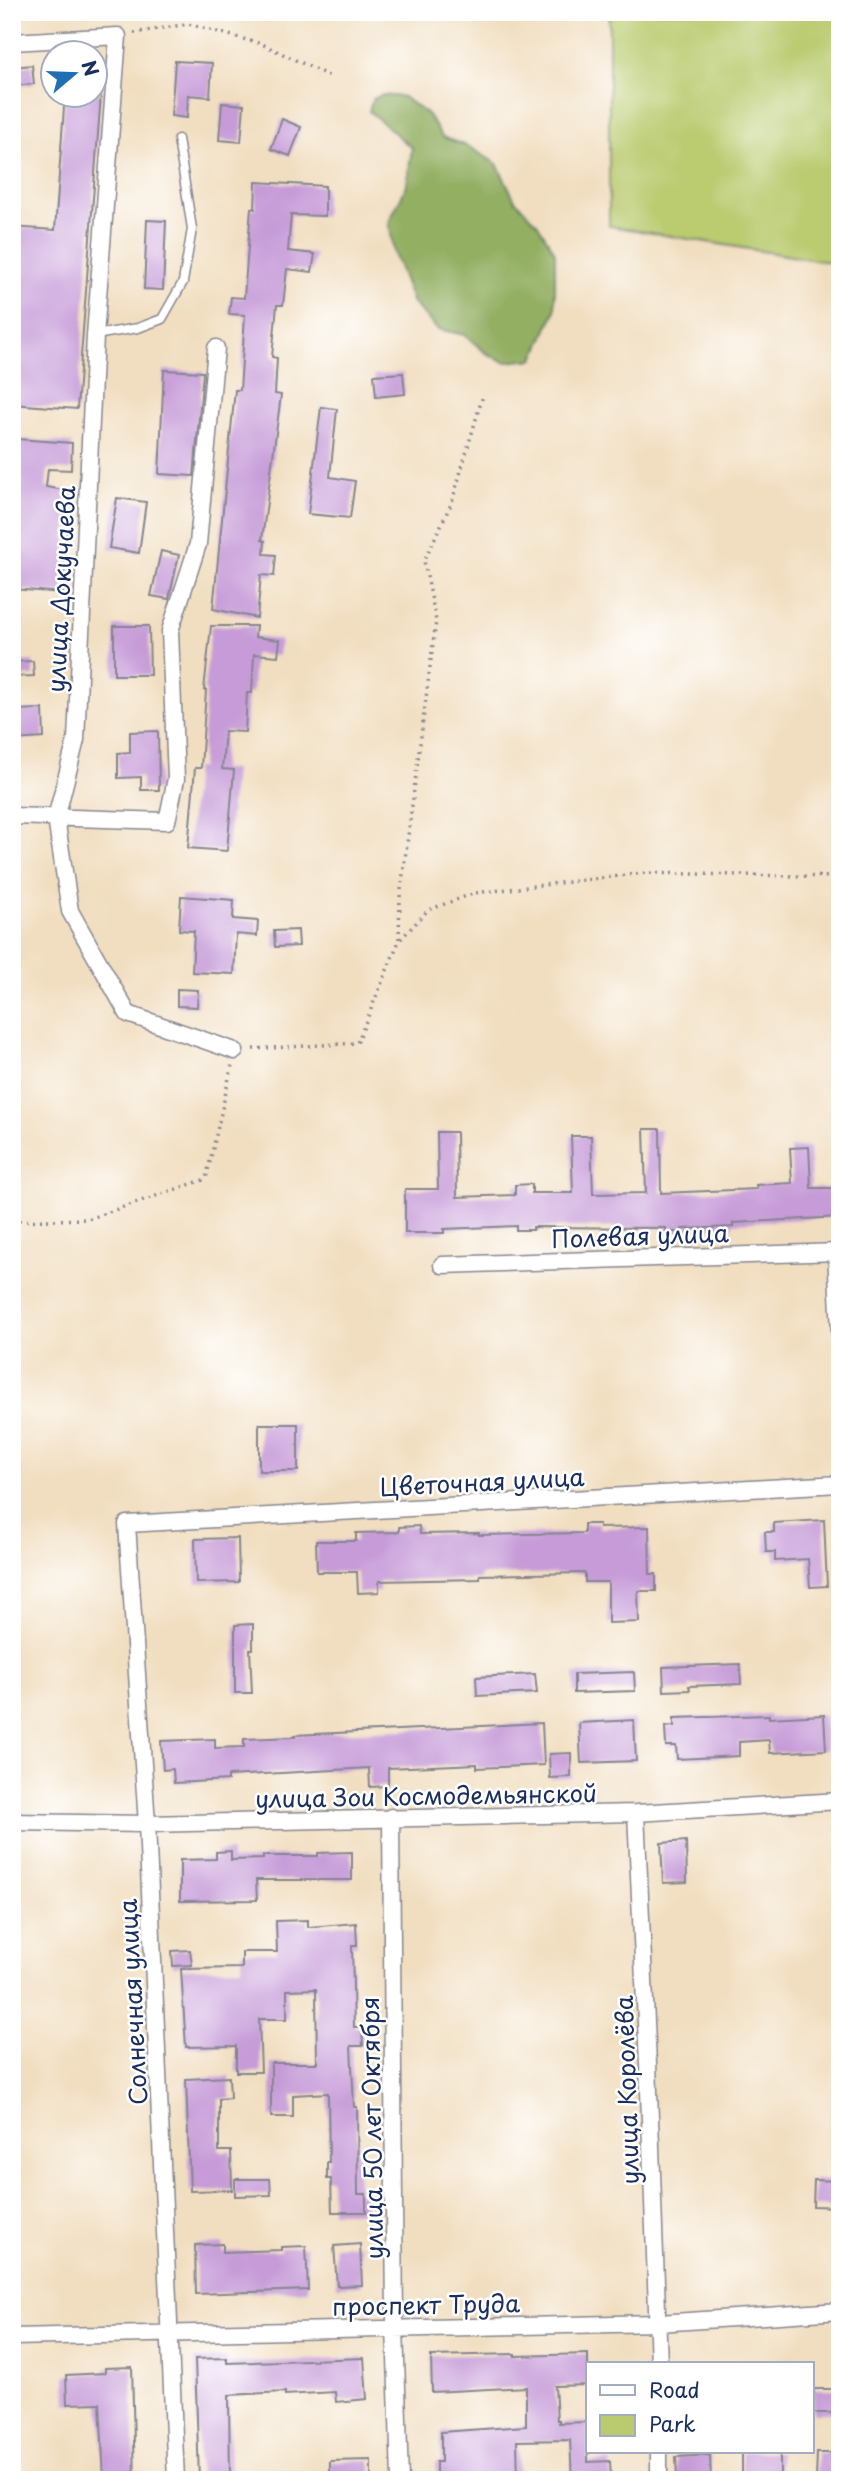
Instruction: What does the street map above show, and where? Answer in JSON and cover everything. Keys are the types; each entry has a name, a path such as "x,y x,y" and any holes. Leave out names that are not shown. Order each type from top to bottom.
{"street":[{"path":"12,41 118,36"},
{"name":"улица Докучаева","path":"118,36 94,335 76,740 56,818 70,911 128,1014 235,1051"},
{"path":"12,816 167,821 176,779 170,631 198,544 216,348"},
{"path":"838,1252 840,1332"},
{"name":"Полевая улица","path":"442,1265 838,1252"},
{"name":"Цветочная улица","path":"127,1524 840,1484"},
{"name":"Солнечная улица","path":"127,1524 147,1825 176,2480"},
{"name":"улица Зои Космодемьянской","path":"12,1822 147,1825 636,1813 840,1801"},
{"name":"улица Королёва","path":"636,1813 659,2362"},
{"name":"улица 50 лет Октября","path":"391,1817 395,2327 400,2480"},
{"name":"проспект Труда","path":"12,2337 659,2323 840,2311"},
{"path":"659,2454 659,2480"}],"lane":[{"path":"94,335 138,328 162,319 183,282 192,229 178,139"}],"path":[{"path":"118,36 188,24 262,44 331,77"},
{"path":"399,941 400,897 436,621 424,561 452,502 483,395"},
{"path":"12,1221 89,1219 206,1179 235,1051 357,1043 399,941 428,910 475,893 644,873 840,877"}],"green space":[{"path":"609,12 840,12 840,264 609,226"},
{"path":"382,95 403,97 428,115 442,137 469,147 497,164 515,200 537,223 555,252 555,311 534,359 505,362 486,353 465,335 437,329 413,303 394,253 389,222 407,185 412,148 369,111 373,99"}],"building":[{"path":"175,61 212,63 210,97 188,95 187,118 171,116"},
{"path":"32,65 34,84 12,86 12,67"},
{"path":"222,103 244,105 241,142 219,140"},
{"path":"64,108 100,108 77,409 12,404 12,227 55,230"},
{"path":"282,119 301,127 290,156 271,149"},
{"path":"256,182 325,186 325,216 291,215 288,251 315,254 312,272 287,269 283,305 277,305 272,357 277,358 275,394 281,395 262,540 265,541 264,554 276,555 274,576 261,575 257,618 213,609 235,390 240,390 245,315 229,314 231,297 244,298 251,208 255,209"},
{"path":"147,220 166,221 163,290 144,289"},
{"path":"164,370 203,372 194,476 159,474"},
{"path":"403,373 405,394 376,397 374,375"},
{"path":"321,407 337,409 330,477 355,481 350,518 308,514"},
{"path":"17,439 72,443 71,470 48,469 46,487 69,491 63,593 12,589 12,514"},
{"path":"117,498 146,502 139,553 109,548"},
{"path":"161,551 179,555 169,599 151,596"},
{"path":"114,626 149,626 150,675 114,675"},
{"path":"211,626 256,626 255,637 280,640 278,656 254,654 252,693 247,693 245,732 225,731 222,769 234,770 227,851 188,848 195,768 201,768 204,690"},
{"path":"33,661 34,676 12,677 12,662"},
{"path":"43,709 44,738 12,740 12,710"},
{"path":"158,731 159,790 141,790 141,777 118,778 118,753 130,752 130,732"},
{"path":"181,896 234,900 233,919 258,921 257,936 236,934 234,974 192,972 194,931 179,930"},
{"path":"298,930 299,946 275,947 274,931"},
{"path":"177,989 198,990 197,1007 177,1006"},
{"path":"644,1129 660,1129 661,1193 757,1189 756,1185 792,1183 790,1148 809,1147 811,1188 840,1188 840,1217 733,1223 733,1227 682,1229 682,1232 666,1232 666,1228 533,1227 533,1230 516,1230 516,1226 444,1229 444,1233 405,1233 405,1189 438,1189 437,1132 456,1132 457,1197 515,1195 515,1185 532,1184 532,1193 573,1193 571,1136 591,1136 593,1194 646,1193"},
{"path":"259,1424 298,1424 298,1471 259,1471"},
{"path":"824,1520 827,1586 810,1587 808,1559 775,1561 775,1552 766,1552 765,1532 774,1532 774,1523"},
{"path":"584,1524 599,1524 599,1528 649,1527 650,1574 656,1574 656,1591 638,1591 639,1622 608,1623 608,1582 585,1582 585,1573 379,1581 379,1592 358,1593 357,1572 317,1572 316,1541 356,1541 356,1533 399,1532 399,1527 419,1526 420,1534 584,1533"},
{"path":"238,1538 239,1582 196,1583 195,1539"},
{"path":"253,1624 253,1649 250,1649 252,1693 235,1693 235,1625"},
{"path":"740,1664 741,1684 689,1686 690,1690 664,1691 663,1667"},
{"path":"634,1672 635,1691 574,1693 574,1674"},
{"path":"535,1674 537,1693 477,1696 476,1677"},
{"path":"769,1715 769,1718 824,1715 826,1750 770,1753 769,1740 739,1742 739,1756 677,1759 676,1746 666,1746 665,1727 674,1726 674,1718"},
{"path":"634,1720 636,1761 581,1763 579,1723"},
{"path":"542,1723 544,1765 477,1768 477,1764 388,1768 388,1786 370,1787 369,1768 228,1776 228,1780 174,1783 173,1769 163,1770 161,1741 215,1739 215,1748 244,1747 244,1739"},
{"path":"571,1753 571,1777 550,1778 549,1754"},
{"path":"686,1841 687,1882 663,1883 661,1843"},
{"path":"231,1851 231,1860 352,1852 352,1880 256,1880 257,1900 180,1901 180,1860 216,1859 216,1852"},
{"path":"308,1920 308,1927 356,1923 357,1945 352,1945 354,2027 362,2027 363,2046 351,2046 354,2107 357,2107 358,2194 366,2194 366,2212 332,2212 331,2179 327,2179 328,2093 293,2095 293,2117 271,2117 271,2063 317,2063 316,1989 287,1990 287,2019 259,2019 261,2072 236,2072 236,2046 186,2047 181,1969 242,1968 242,1952 277,1952 276,1921"},
{"path":"190,1950 192,1965 173,1966 172,1951"},
{"path":"229,2077 230,2098 219,2099 219,2151 231,2151 232,2190 190,2191 186,2079"},
{"path":"235,2179 270,2179 271,2195 235,2196"},
{"path":"814,2180 840,2181 840,2207 813,2206"},
{"path":"223,2244 223,2252 281,2250 281,2247 306,2246 308,2290 196,2294 195,2245"},
{"path":"360,2244 362,2285 337,2286 334,2246"},
{"path":"588,2354 586,2385 555,2386 557,2420 559,2423 586,2422 588,2462 610,2461 611,2480 572,2480 570,2440 517,2441 518,2480 436,2480 436,2462 441,2462 441,2432 526,2426 526,2387 432,2392 431,2356"},
{"path":"227,2358 227,2363 364,2358 367,2399 336,2402 335,2392 229,2395 230,2480 199,2480 195,2359"},
{"path":"132,2367 135,2480 104,2480 100,2403 67,2404 66,2375 105,2373 105,2368"},
{"path":"814,2389 840,2389 840,2413 814,2413"},
{"path":"817,2453 840,2453 840,2480 816,2479"},
{"path":"742,2454 780,2454 780,2479 742,2479"},
{"path":"710,2455 711,2480 677,2480 676,2457"},
{"path":"371,2460 371,2480 330,2480 330,2461"}]}
